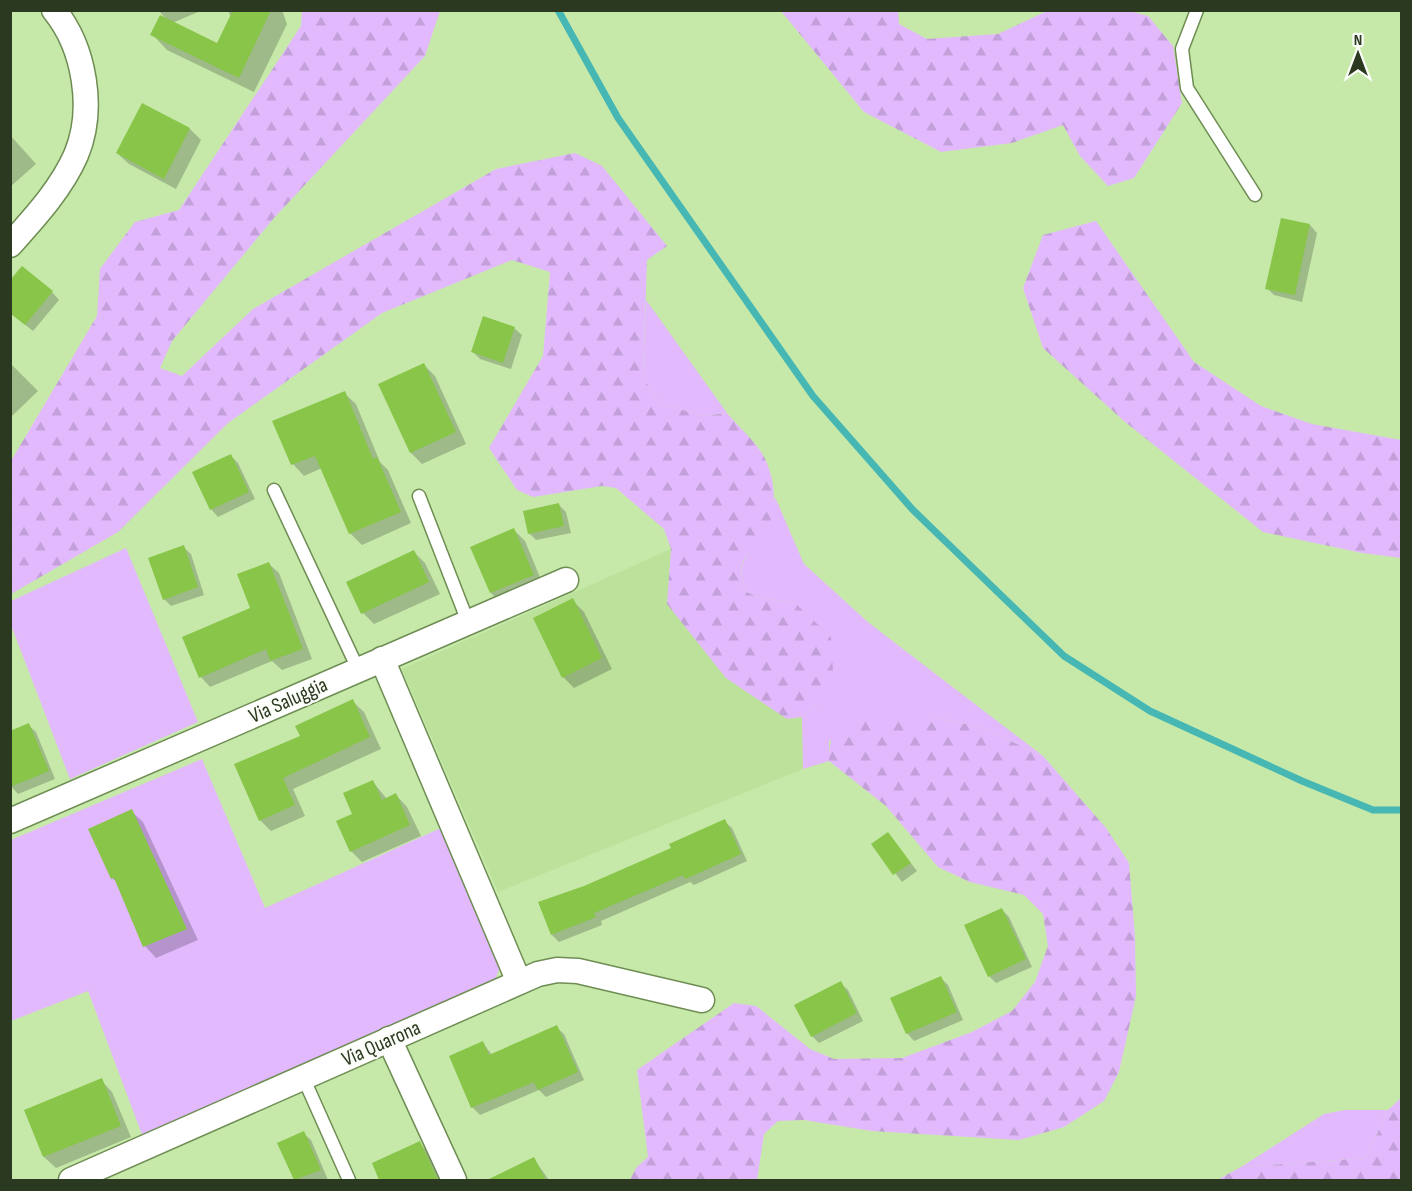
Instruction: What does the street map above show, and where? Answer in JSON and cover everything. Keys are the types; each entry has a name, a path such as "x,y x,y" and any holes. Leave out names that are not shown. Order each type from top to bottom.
{"street":[{"path":"10,245 61,182 76,155 82,129 84,104 82,69 68,31 54,10"},
{"name":"Via Saluggia","path":"10,820 567,580"},
{"path":"382,659 519,982"},
{"name":"Via Quarona","path":"71,1180 547,971 567,970 702,999"},
{"path":"389,1039 454,1180"}],"lane":[{"path":"1197,10 1182,49 1187,88 1255,195"},
{"path":"274,490 358,669"},
{"path":"419,496 468,622"},
{"path":"303,1077 349,1180"}],"shaded area":[{"path":"671,549 667,604 787,719 802,717 803,769 498,892 402,669"}],"green space":[{"path":"1126,10 1148,16 1173,46 1182,103 1134,178 1108,186 1080,156 1063,125 1012,143 941,152 864,112 781,11 898,11 899,24 927,39 998,34 1045,12"},
{"path":"302,11 440,11 425,56 274,218 172,341 160,368 182,376 253,309 496,169 575,153 602,166 667,246 647,260 643,377 659,403 703,416 727,413 758,447 769,468 774,496 772,514 761,541 742,563 742,579 746,592 761,598 795,603 831,637 833,672 817,704 802,717 787,719 726,678 667,604 671,549 664,529 616,488 602,486 533,497 517,490 489,448 543,356 550,272 512,260 382,313 228,423 118,532 11,594 11,461 97,316 100,269 135,222 179,210 301,26"},
{"path":"1096,221 1194,362 1261,406 1312,424 1401,440 1401,558 1362,553 1263,532 1124,421 1043,348 1023,288 1043,235"},
{"path":"646,300 727,413 703,416 659,403 643,377"},
{"path":"775,497 804,564 869,623 1043,756 980,727 932,717 829,741 829,761 803,769 802,717 817,704 795,603 761,598 746,592 742,572 744,560 766,530"},
{"path":"126,548 198,722 70,779 11,625 11,601"},
{"path":"858,717 932,717 980,727 1043,756 1106,828 1129,863 1135,937 1136,996 1119,1072 1104,1101 1064,1127 1019,1140 872,1131 804,1120 778,1121 764,1134 757,1180 630,1180 636,1168 648,1157 637,1070 734,1003 756,1006 810,1049 834,1059 902,1058 972,1032 1012,1011 1035,982 1048,946 1043,914 1024,895 970,882 938,867 886,806 829,761 830,745 834,734 843,725"},
{"path":"202,759 265,908 443,827 502,961 494,983 143,1137 88,991 11,1021 11,840"},
{"path":"1401,1098 1401,1180 1217,1180 1241,1167 1366,1158 1388,1110"},
{"path":"1345,1110 1388,1110 1366,1158 1241,1167 1324,1114"}],"building":[{"path":"233,10 271,10 239,78 150,35 160,15 217,43"},
{"path":"142,103 190,128 164,179 116,153"},
{"path":"1281,218 1310,224 1295,295 1265,289"},
{"path":"22,266 53,291 25,325 10,313 10,280"},
{"path":"483,316 515,327 503,363 471,352"},
{"path":"424,363 456,432 410,453 378,384"},
{"path":"345,391 373,459 377,457 401,512 349,534 315,456 291,465 272,421"},
{"path":"231,454 249,492 210,510 192,472"},
{"path":"559,503 564,526 528,534 523,511"},
{"path":"514,528 534,575 490,593 470,547"},
{"path":"184,545 198,587 163,600 148,558"},
{"path":"414,550 429,582 361,614 346,582"},
{"path":"269,562 303,649 270,661 266,649 199,678 182,637 250,608 237,574"},
{"path":"573,598 602,658 562,678 533,618"},
{"path":"353,699 370,737 283,778 295,805 259,821 234,764 300,736 295,726"},
{"path":"29,723 49,771 10,787 10,731"},
{"path":"373,780 382,800 396,793 410,825 350,852 336,821 352,814 343,793"},
{"path":"132,809 187,929 143,947 114,878 111,879 88,829"},
{"path":"725,819 741,854 685,879 683,875 594,913 596,917 551,935 538,902 584,886 671,848 669,844"},
{"path":"888,832 911,863 893,875 871,844"},
{"path":"1002,908 1026,959 988,977 964,925"},
{"path":"941,976 957,1012 906,1034 890,998"},
{"path":"841,981 857,1013 811,1037 794,1005"},
{"path":"557,1025 578,1072 538,1090 534,1082 471,1108 449,1056 483,1041 489,1055"},
{"path":"102,1078 121,1126 43,1157 24,1110"},
{"path":"304,1131 321,1170 294,1180 277,1143"},
{"path":"420,1141 438,1180 379,1180 372,1163"},
{"path":"534,1157 546,1180 487,1180"}],"waterway":[{"path":"558,10 618,118 813,396 913,510 1064,656 1150,711 1302,781 1373,810 1402,810"}]}
